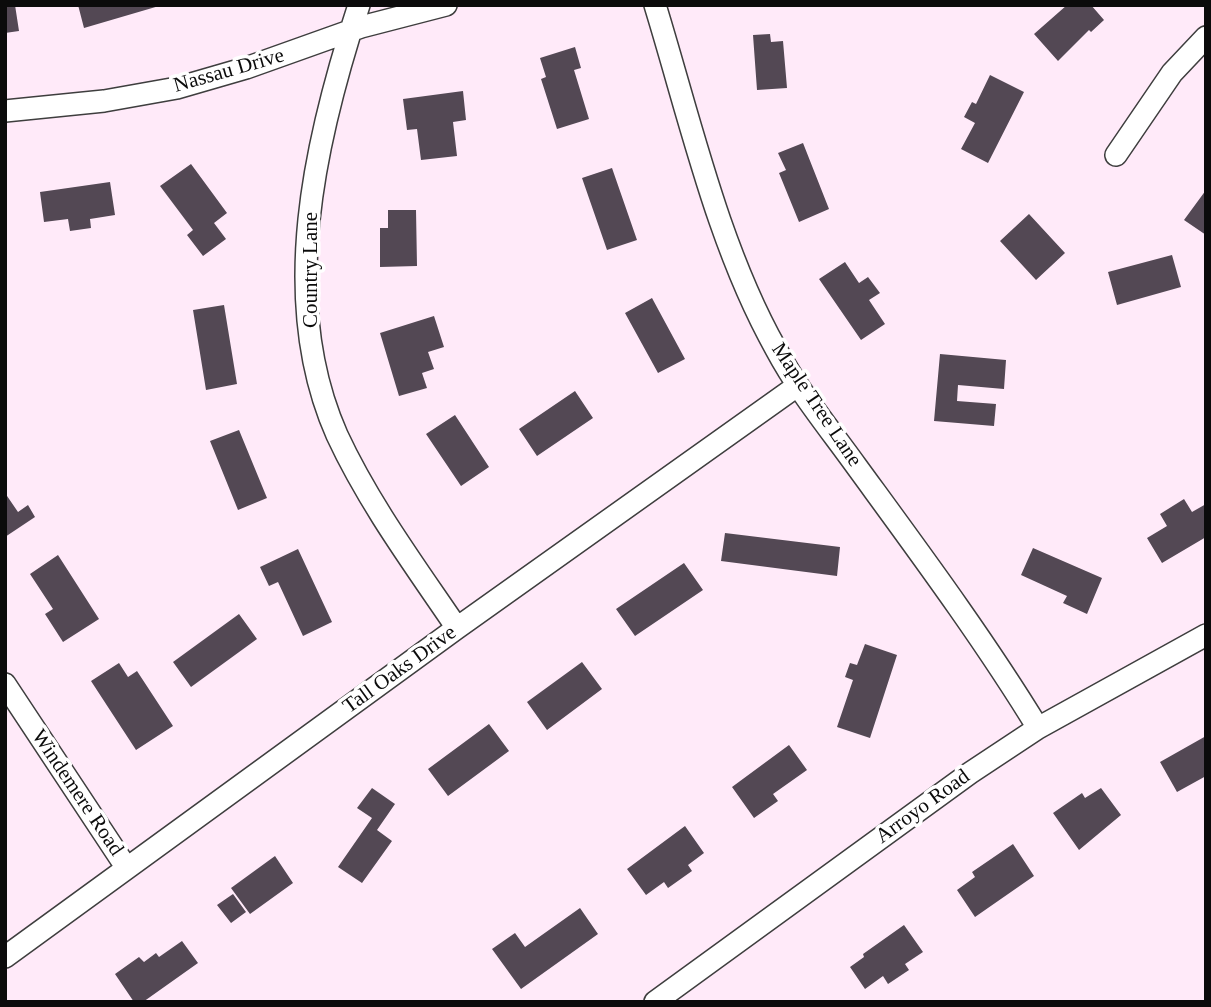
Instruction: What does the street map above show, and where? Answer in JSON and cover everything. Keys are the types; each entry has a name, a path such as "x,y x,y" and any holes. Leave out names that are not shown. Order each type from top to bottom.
{"street":[{"name":"Country Lane","path":"359,5 350,31 311,207 306,283 309,326 324,400 337,434 383,519 457,628"},
{"name":"Nassau Drive","path":"5,111 104,101 177,88 246,68 350,31 446,5"},
{"name":"Maple Tree Lane","path":"655,5 724,229 747,292 797,386 1009,680 1038,727"},
{"path":"1116,155 1172,73 1206,37"},
{"name":"Tall Oaks Drive","path":"5,957 457,628 797,386"},
{"name":"Arroyo Road","path":"655,1002 959,781 1038,727 1206,635"},
{"name":"Windemere Road","path":"5,684 126,867"}],"building":[{"path":"5,5 15,5 19,31 5,33"},
{"path":"78,5 159,5 159,6 84,28"},
{"path":"1067,5 1091,5 1104,20 1091,32 1089,30 1058,61 1034,34"},
{"path":"770,34 771,42 783,41 787,88 757,90 753,35"},
{"path":"575,47 581,68 574,70 589,119 557,129 541,79 546,77 540,58"},
{"path":"990,75 1024,92 988,163 961,149 975,123 964,117 972,102 976,104"},
{"path":"463,91 466,120 453,122 457,156 421,160 417,129 407,130 403,99"},
{"path":"803,143 829,209 799,222 779,173 786,170 778,153"},
{"path":"191,164 227,213 214,223 226,239 203,256 187,235 193,230 160,186"},
{"path":"612,168 637,240 607,250 582,178"},
{"path":"110,182 115,215 90,219 91,228 70,231 68,219 44,222 40,192"},
{"path":"1206,190 1206,235 1184,220"},
{"path":"388,210 416,210 417,266 380,267 380,228 388,228"},
{"path":"1029,214 1065,253 1036,280 1000,241"},
{"path":"1172,255 1181,287 1117,305 1108,272"},
{"path":"845,262 859,283 868,277 880,293 869,300 885,324 861,340 819,279"},
{"path":"652,298 685,359 658,373 625,313"},
{"path":"224,305 237,384 206,390 193,310"},
{"path":"434,316 444,347 428,352 434,369 422,373 427,388 399,396 380,333"},
{"path":"940,354 1006,360 1004,389 958,385 957,401 996,404 994,426 934,421"},
{"path":"575,391 593,418 537,456 519,429"},
{"path":"455,415 489,467 461,486 426,434"},
{"path":"239,430 267,498 238,510 210,441"},
{"path":"5,493 18,512 28,505 35,517 5,537"},
{"path":"1184,499 1192,512 1206,504 1206,537 1162,563 1147,538 1167,526 1160,514"},
{"path":"725,533 840,547 837,576 721,561"},
{"path":"1033,548 1102,578 1087,614 1063,603 1067,596 1021,575"},
{"path":"298,549 332,622 303,636 278,582 269,586 260,567"},
{"path":"58,555 99,619 63,642 45,614 53,609 30,574"},
{"path":"684,563 703,590 635,636 616,609"},
{"path":"239,614 257,639 191,687 173,662"},
{"path":"865,644 897,655 870,738 837,727 853,680 845,677 850,663 857,665"},
{"path":"582,662 602,689 547,730 527,702"},
{"path":"119,663 128,677 137,671 173,726 136,750 91,681"},
{"path":"489,724 509,751 448,796 428,769"},
{"path":"1206,736 1206,776 1177,792 1160,762"},
{"path":"789,745 807,770 773,794 778,801 754,818 732,787"},
{"path":"372,788 395,804 377,830 392,841 362,883 338,867 372,818 357,808"},
{"path":"1101,788 1121,815 1079,850 1053,813 1082,793 1085,798"},
{"path":"685,826 704,853 688,865 692,871 668,888 664,882 646,895 627,869"},
{"path":"1013,844 1034,876 975,917 957,890 975,877 972,872"},
{"path":"275,856 293,883 250,914 231,888"},
{"path":"233,894 246,912 231,923 217,905"},
{"path":"580,908 598,934 521,989 492,949 515,933 525,947"},
{"path":"904,925 923,952 905,964 909,970 888,984 883,976 865,989 850,967 864,957 863,954"},
{"path":"182,941 198,963 143,1002 134,1002 115,974 139,957 144,962 156,953 159,957"}]}
